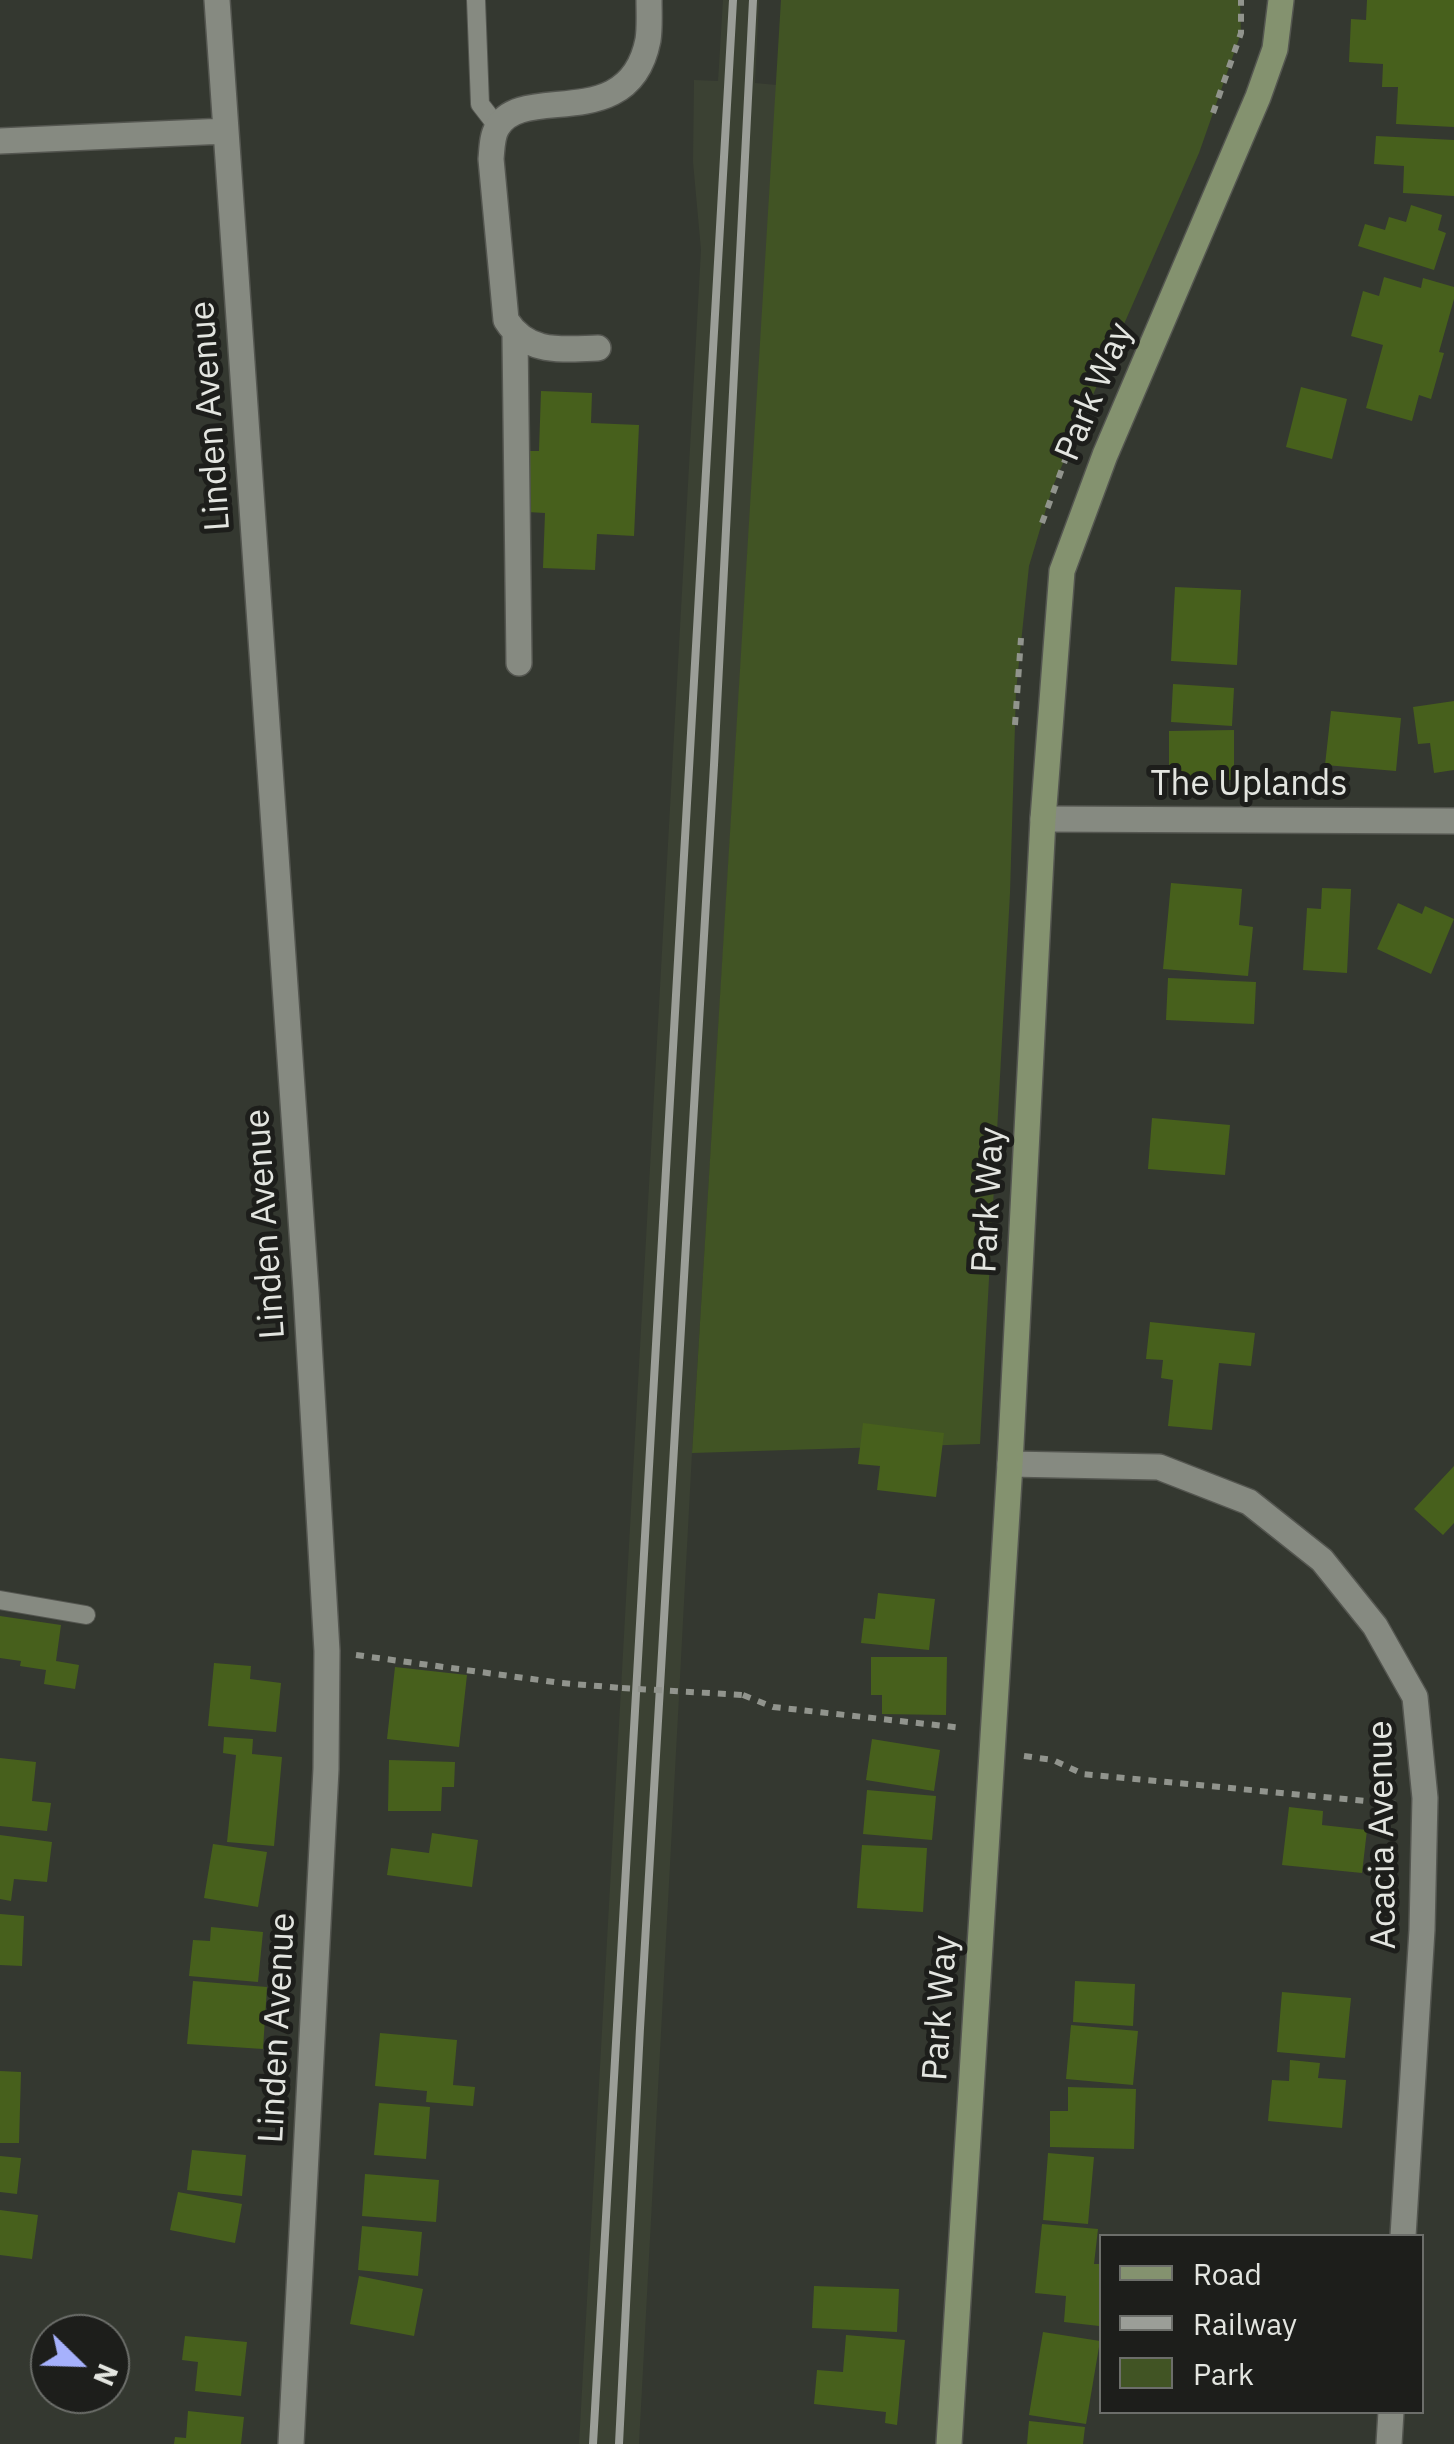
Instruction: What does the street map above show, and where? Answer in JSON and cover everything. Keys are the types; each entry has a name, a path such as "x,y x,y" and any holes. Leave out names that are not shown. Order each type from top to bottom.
{"street":[{"name":"Linden Avenue","path":"217,0 305,1270 327,1651 326,1769 291,2444"},
{"path":"598,348 553,349 531,344 516,335 506,320 492,158 498,126 510,114 600,99 617,90 636,70 648,40 649,0"},
{"name":"Park Way","path":"949,2444 1010,1464 1043,818 1062,571 1105,455 1258,97 1275,49 1280,0"},
{"path":"0,141 226,131"},
{"path":"516,335 519,663"},
{"name":"The Uplands","path":"1043,818 1454,820"},
{"name":"Acacia Avenue","path":"1010,1464 1159,1467 1249,1502 1322,1560 1376,1626 1415,1697 1424,1806 1422,1930 1403,2234"},
{"path":"1390,2444 1392,2414"}],"lane":[{"path":"476,0 480,104 498,126"},
{"path":"0,1600 86,1615"}],"path":[{"path":"327,1651 561,1684 744,1695 773,1707 962,1728"},
{"path":"1023,1773 1024,1756 1053,1760 1083,1774 1424,1806"}],"shaded area":[{"path":"723,0 759,0 755,83 777,85 692,1453 639,2444 579,2444 701,250 693,162 694,80 718,81"}],"green space":[{"path":"781,0 1240,0 1241,33 1199,153 1053,486 1029,566 1016,691 1010,893 980,1444 692,1453"}],"building":[{"path":"1367,0 1454,0 1454,127 1396,124 1398,87 1382,87 1383,64 1349,62 1351,19 1366,20"},
{"path":"1376,136 1454,140 1454,196 1403,193 1404,166 1374,164"},
{"path":"1411,205 1442,215 1438,230 1446,233 1434,270 1358,246 1365,224 1385,230 1389,217 1406,222"},
{"path":"1384,277 1421,288 1423,278 1454,287 1439,352 1444,353 1431,399 1419,395 1412,421 1366,408 1383,345 1351,336 1363,291 1379,296"},
{"path":"1301,387 1347,399 1332,459 1286,447"},
{"path":"541,391 592,393 591,423 639,425 634,536 597,534 595,570 543,568 545,513 527,512 529,451 539,451"},
{"path":"1175,587 1241,590 1237,665 1171,661"},
{"path":"1173,684 1234,688 1232,726 1171,722"},
{"path":"1454,701 1454,770 1434,773 1430,743 1418,744 1413,707"},
{"path":"1331,711 1401,718 1396,771 1325,765"},
{"path":"1234,730 1234,780 1169,780 1169,731"},
{"path":"1171,883 1242,889 1239,925 1253,927 1248,976 1163,969"},
{"path":"1322,888 1351,889 1347,973 1303,970 1307,908 1321,909"},
{"path":"1398,903 1422,914 1425,906 1454,919 1431,974 1377,949"},
{"path":"1168,978 1256,982 1254,1024 1166,1020"},
{"path":"1152,1118 1230,1125 1225,1175 1148,1169"},
{"path":"1150,1322 1255,1333 1251,1366 1219,1363 1212,1430 1168,1426 1173,1380 1161,1378 1163,1360 1146,1359"},
{"path":"863,1423 944,1433 936,1497 877,1490 880,1466 858,1464"},
{"path":"1454,1466 1454,1523 1443,1535 1414,1509"},
{"path":"878,1593 935,1599 929,1650 861,1643 864,1618 875,1619"},
{"path":"0,1616 61,1625 56,1661 79,1665 75,1689 44,1684 46,1670 0,1658"},
{"path":"871,1657 947,1657 946,1715 882,1714 882,1695 871,1695"},
{"path":"214,1663 251,1666 250,1679 281,1683 276,1732 208,1726"},
{"path":"395,1667 467,1675 459,1747 387,1739"},
{"path":"224,1737 253,1739 252,1754 282,1757 274,1846 227,1842 236,1755 223,1753"},
{"path":"872,1739 940,1750 934,1791 866,1780"},
{"path":"0,1758 36,1762 32,1801 51,1803 47,1831 0,1826"},
{"path":"389,1760 455,1762 454,1787 442,1787 441,1811 388,1811"},
{"path":"867,1790 936,1796 932,1840 863,1834"},
{"path":"1289,1807 1323,1811 1322,1825 1367,1830 1362,1873 1282,1865"},
{"path":"432,1833 478,1840 472,1887 387,1875 391,1848 429,1853"},
{"path":"0,1835 52,1842 47,1882 14,1879 11,1901 0,1899"},
{"path":"213,1844 267,1852 258,1907 204,1898"},
{"path":"862,1845 927,1848 923,1912 857,1908"},
{"path":"0,1914 24,1916 22,1966 0,1965"},
{"path":"211,1927 263,1932 258,1982 189,1976 193,1940 210,1941"},
{"path":"193,1981 267,1987 263,2049 187,2044"},
{"path":"1075,1981 1135,1984 1133,2026 1073,2022"},
{"path":"1282,1992 1351,1998 1345,2058 1277,2052"},
{"path":"1071,2025 1138,2031 1133,2085 1066,2079"},
{"path":"380,2033 457,2040 453,2085 475,2087 473,2106 426,2102 427,2091 375,2086"},
{"path":"1290,2060 1320,2063 1318,2078 1346,2080 1342,2128 1268,2121 1272,2080 1289,2081"},
{"path":"0,2071 21,2072 19,2143 0,2143"},
{"path":"1068,2087 1136,2089 1134,2149 1050,2147 1050,2111 1068,2111"},
{"path":"379,2103 430,2107 426,2159 374,2155"},
{"path":"192,2150 246,2155 242,2196 187,2190"},
{"path":"1048,2153 1094,2157 1088,2224 1043,2220"},
{"path":"0,2156 21,2158 17,2194 0,2192"},
{"path":"365,2174 439,2180 436,2222 362,2216"},
{"path":"178,2192 242,2204 235,2243 170,2230"},
{"path":"0,2210 38,2215 32,2259 0,2255"},
{"path":"1042,2224 1098,2229 1094,2264 1099,2264 1099,2326 1064,2322 1066,2296 1035,2293"},
{"path":"362,2226 422,2232 418,2276 358,2270"},
{"path":"359,2276 423,2289 414,2336 350,2324"},
{"path":"814,2286 899,2289 897,2332 812,2328"},
{"path":"1043,2332 1099,2341 1086,2424 1029,2415"},
{"path":"846,2335 905,2340 897,2425 885,2423 886,2412 814,2404 817,2370 843,2372"},
{"path":"185,2336 247,2342 241,2396 195,2391 198,2362 182,2360"},
{"path":"188,2411 244,2417 241,2444 174,2444 175,2437 186,2438"},
{"path":"1029,2421 1085,2427 1083,2444 1027,2444"}],"railway":[{"path":"593,2444 733,0"},
{"path":"619,2444 753,0"}]}
